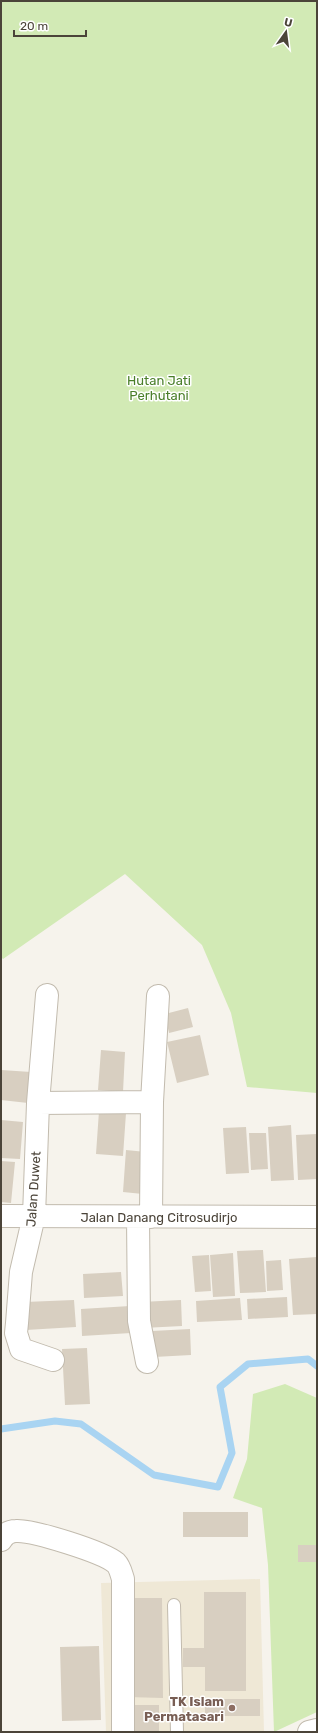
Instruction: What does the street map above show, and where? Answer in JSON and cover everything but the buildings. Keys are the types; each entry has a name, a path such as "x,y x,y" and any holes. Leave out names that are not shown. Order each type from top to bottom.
{"street":[{"name":"Jalan Duwet","path":"47,995 38,1103 34,1216 21,1272 16,1333 21,1348 53,1360"},
{"path":"147,1362 139,1321 158,996"},
{"path":"38,1103 152,1102"},
{"name":"Jalan Danang Citrosudirjo","path":"1,1216 317,1218"},
{"path":"1,1540 8,1533 22,1531 55,1539 103,1555 118,1564 123,1579 123,1732"},
{"path":"309,1732 317,1730"}],"lane":[{"path":"174,1605 177,1732"}],"shaded area":[{"path":"260,1579 264,1732 106,1732 101,1583"}],"green space":[{"name":"Hutan Jati Perhutani","path":"1,1 317,1 317,1093 247,1087 231,1013 202,945 125,874 3,959 1,957"},
{"path":"285,1384 317,1398 317,1712 274,1732 268,1565 262,1508 233,1498 247,1459 253,1394"}],"waterway":[{"path":"1,1429 55,1421 81,1424 154,1475 218,1487 232,1453 220,1387 248,1364 308,1359 317,1366"}],"place":[{"name":"TK Islam Permatasari","path":"232,1708"}]}
